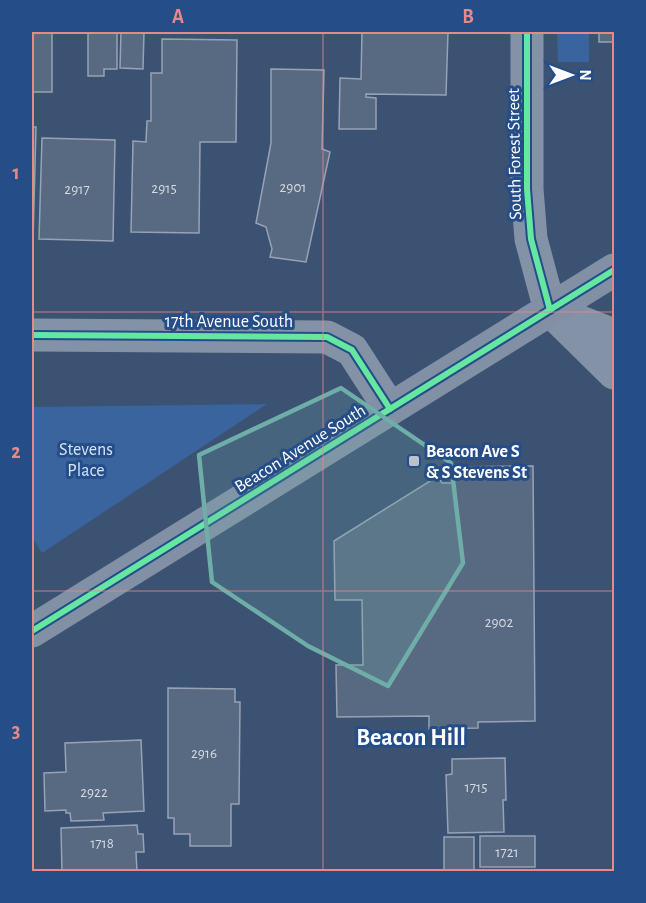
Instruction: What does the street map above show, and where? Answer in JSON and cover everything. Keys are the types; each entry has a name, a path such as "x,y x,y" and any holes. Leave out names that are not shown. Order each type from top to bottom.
{"main road":[{"name":"Beacon Avenue South","path":"32,631 615,270"}],"street":[{"name":"South Forest Street","path":"527,32 527,189 531,239 550,310"},
{"path":"550,310 615,335"},
{"path":"550,310 615,373"},
{"name":"17th Avenue South","path":"32,335 327,337 352,350 390,409"}],"highlighted area":[{"path":"341,388 451,463 463,563 388,686 308,646 212,582 199,455"}],"green space":[{"path":"557,32 589,32 589,62 558,62"},
{"name":"Stevens Place","path":"267,404 42,553 32,537 32,407"}],"building":[{"path":"32,32 52,32 52,92 32,92"},
{"path":"88,32 117,32 117,69 104,69 104,76 88,76"},
{"path":"121,32 144,32 143,69 120,68"},
{"path":"362,32 448,32 446,95 366,94 366,97 376,98 376,129 339,129 340,78 361,79"},
{"path":"599,32 614,32 614,42 599,42"},
{"path":"162,39 237,40 236,142 200,142 199,233 131,232 133,141 146,142 147,121 151,121 151,73 162,73"},
{"path":"271,69 324,70 322,149 330,152 306,262 270,257 272,249 266,227 256,223 271,143"},
{"path":"32,127 36,127 33,241 32,241"},
{"path":"42,138 115,140 113,241 39,239"},
{"path":"533,466 535,721 478,722 478,728 429,729 429,716 337,717 336,665 363,665 362,600 335,600 334,541 438,476 442,483 452,483 452,467"},
{"path":"168,688 235,689 235,702 240,702 239,804 231,804 231,846 190,846 190,834 174,834 174,818 168,818"},
{"path":"141,740 144,811 103,813 104,820 71,821 70,813 66,813 66,810 45,811 44,773 66,772 65,743"},
{"path":"505,758 504,832 448,833 446,775 452,774 452,759"},
{"path":"137,825 138,834 143,834 144,852 136,852 137,872 62,872 61,828"},
{"path":"480,836 535,836 535,867 480,867"},
{"path":"444,837 474,837 474,872 444,872"}],"cycle path":[{"path":"527,32 527,189 531,239 550,310"},
{"path":"32,631 614,270"},
{"path":"32,335 327,337 352,350 390,409"}],"place":[{"name":"Beacon Ave S & S Stevens St","path":"414,461"}],"district":[{"name":"Beacon Hill","path":"411,737"}]}
